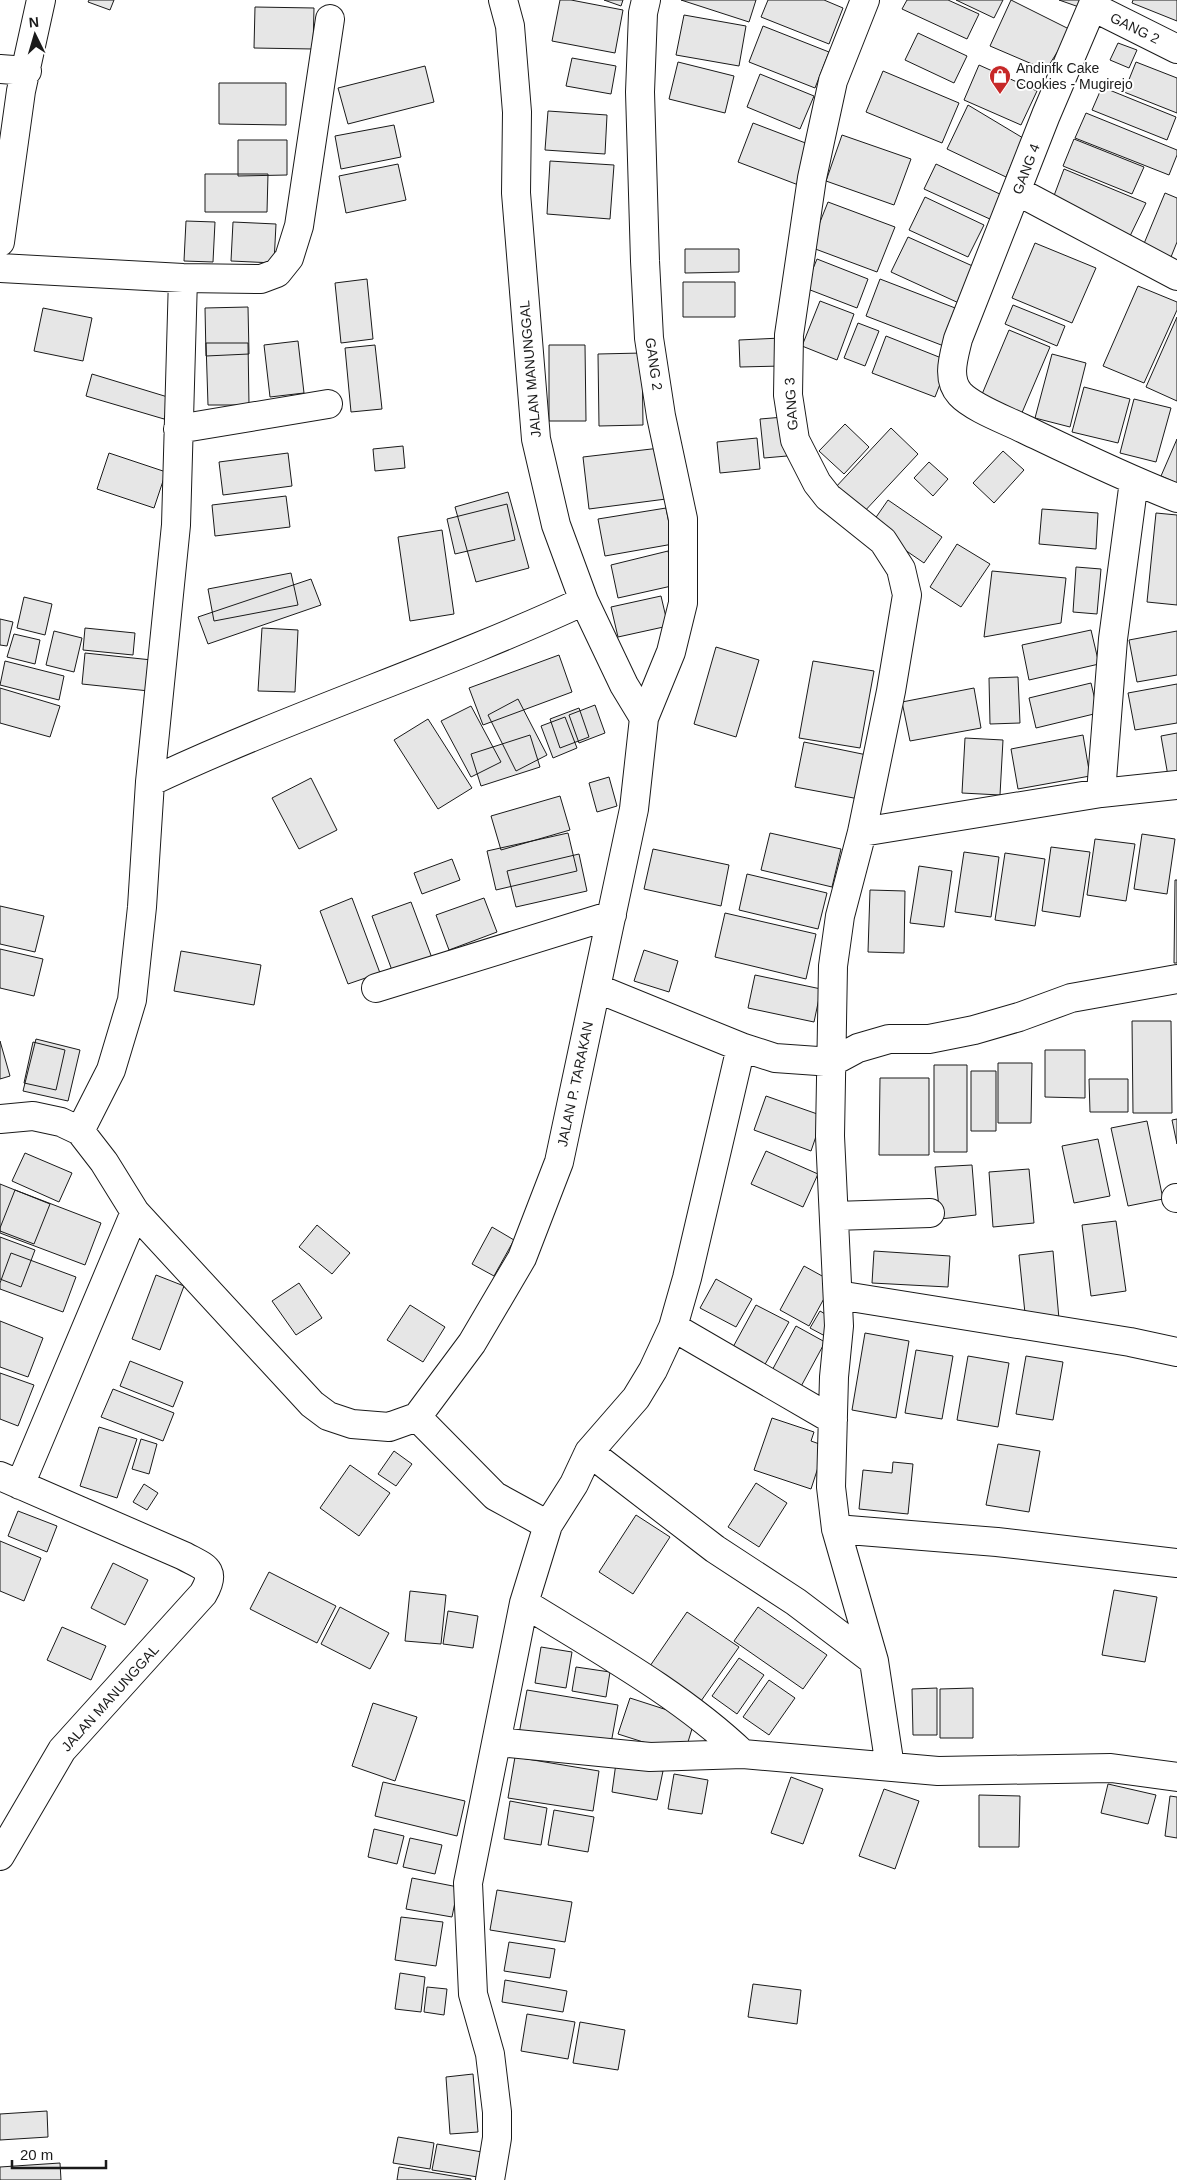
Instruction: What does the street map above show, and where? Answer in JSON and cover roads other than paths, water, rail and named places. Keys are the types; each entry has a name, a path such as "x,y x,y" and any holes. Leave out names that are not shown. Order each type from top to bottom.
{"street":[{"path":"0,242 22,91 41,0"},
{"name":"JALAN MANUNGGAL","path":"503,0 510,26 517,112 516,193 536,439 556,525 584,601 624,685 644,718"},
{"name":"GANG 2","path":"644,718 671,652 683,603 683,519 661,416 649,328 640,92 643,13 646,0"},
{"name":"GANG 3","path":"866,0 833,81 812,178 790,335 788,395 794,440 816,483 828,497 883,541 901,569 907,595 862,832 840,916 833,966 830,1136 838,1295 838,1345 834,1377 831,1487 836,1529 874,1661 890,1767"},
{"name":"GANG 2","path":"1094,4 1177,49"},
{"name":"GANG 4","path":"1094,4 1046,115 1018,191 958,339 953,359 952,374 960,393 987,411 1134,481 1177,498"},
{"path":"0,268 183,278 261,279 277,273 289,258 299,226 330,19"},
{"path":"0,69 27,71"},
{"path":"1018,191 1177,276"},
{"path":"80,1131 111,1070 132,1000 142,907 150,782 176,525 183,278"},
{"path":"178,429 328,404"},
{"path":"1101,794 1114,639 1134,481"},
{"path":"150,782 215,751 514,633 584,601"},
{"name":"JALAN P. TARAKAN","path":"417,1417 472,1343 522,1258 559,1162 634,810 644,718"},
{"path":"862,832 1101,794 1177,785"},
{"path":"376,988 612,915"},
{"path":"596,988 741,1047 775,1058 832,1062 858,1048 889,1039 929,1039 974,1030 1019,1017 1071,998 1177,979"},
{"path":"490,2180 498,2138 497,2112 490,2054 473,1994 468,1883 498,1742 524,1603 548,1525 574,1484 589,1452 636,1398 673,1327 687,1278 741,1047"},
{"path":"0,1119 33,1116 61,1122 80,1131 104,1162 135,1212 312,1404 328,1416 352,1424 389,1428 417,1417 495,1496 548,1525"},
{"path":"10,1481 135,1212"},
{"path":"834,1216 930,1213"},
{"path":"838,1295 1130,1342 1177,1352"},
{"path":"673,1327 833,1420"},
{"path":"589,1452 715,1549 796,1602 874,1661"},
{"name":"JALAN MANUNGGAL","path":"0,1856 62,1750 189,1610 209,1583 210,1574 208,1569 184,1556 10,1481"},
{"path":"836,1529 997,1542 1177,1563"},
{"path":"524,1603 709,1723 744,1754"},
{"path":"498,1742 650,1757 744,1754 938,1771 1111,1768 1177,1777"}],"place":[{"name":"Andinfk Cake Cookies - Mugirejo","path":"1000,95"}]}
